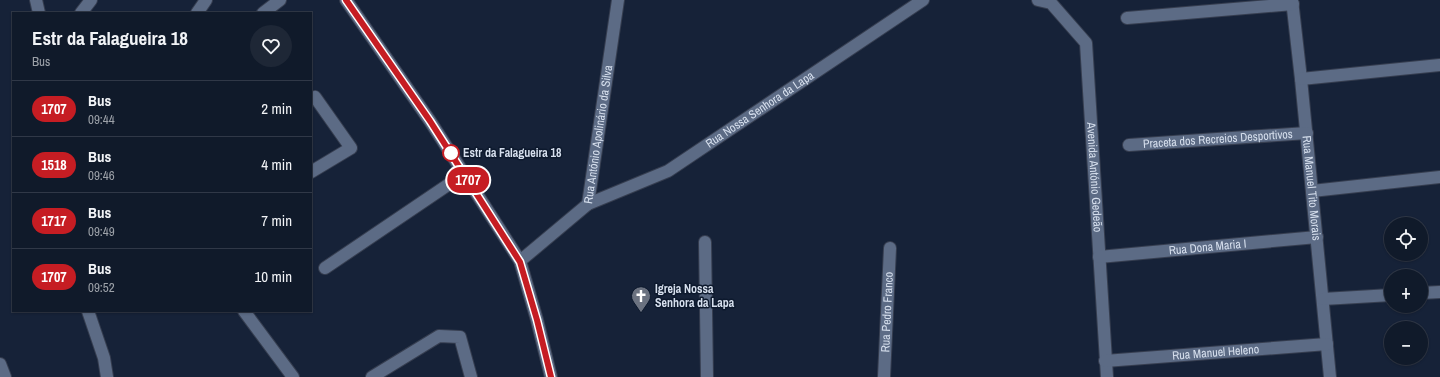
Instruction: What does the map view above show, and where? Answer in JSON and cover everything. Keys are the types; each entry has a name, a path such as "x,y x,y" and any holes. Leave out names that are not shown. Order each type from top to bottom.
{"street":[{"path":"36,0 39,12"},
{"path":"82,12 91,0"},
{"path":"198,12 206,0"},
{"path":"264,12 280,0"},
{"path":"346,0 430,121 520,262 537,320 551,377"},
{"name":"Rua António Apolinário da Silva","path":"520,262 588,204 618,0"},
{"name":"Rua Nossa Senhora da Lapa","path":"588,204 668,171 923,0"},
{"name":"Avenida António Gedeão","path":"1038,0 1051,3 1086,43 1107,377"},
{"path":"1127,18 1292,2"},
{"name":"Rua Manuel Tito Morais","path":"1292,2 1302,79 1330,377"},
{"path":"1302,79 1440,65"},
{"path":"312,99 315,97 351,148 312,171"},
{"name":"Praceta dos Recreios Desportivos","path":"1129,145 1307,133"},
{"path":"325,268 464,174"},
{"path":"1312,191 1440,177"},
{"name":"Rua Dona Maria I","path":"1099,257 1317,236"},
{"path":"705,242 707,377"},
{"name":"Rua Pedro Franco","path":"884,377 890,248"},
{"path":"1428,293 1440,292"},
{"path":"1323,299 1384,295"},
{"path":"88,312 104,358 107,377"},
{"path":"245,312 293,377"},
{"path":"372,377 439,336 460,337 471,377"},
{"name":"Rua Manuel Heleno","path":"1105,361 1327,344"},
{"path":"0,364 5,377"}],"bus line":[{"name":"1707","path":"346,0 430,121 520,262 537,320 551,377"}],"place":[{"name":"Estr da Falagueira 18","path":"451,153"},
{"name":"Igreja Nossa Senhora da Lapa","path":"641,313"}]}
